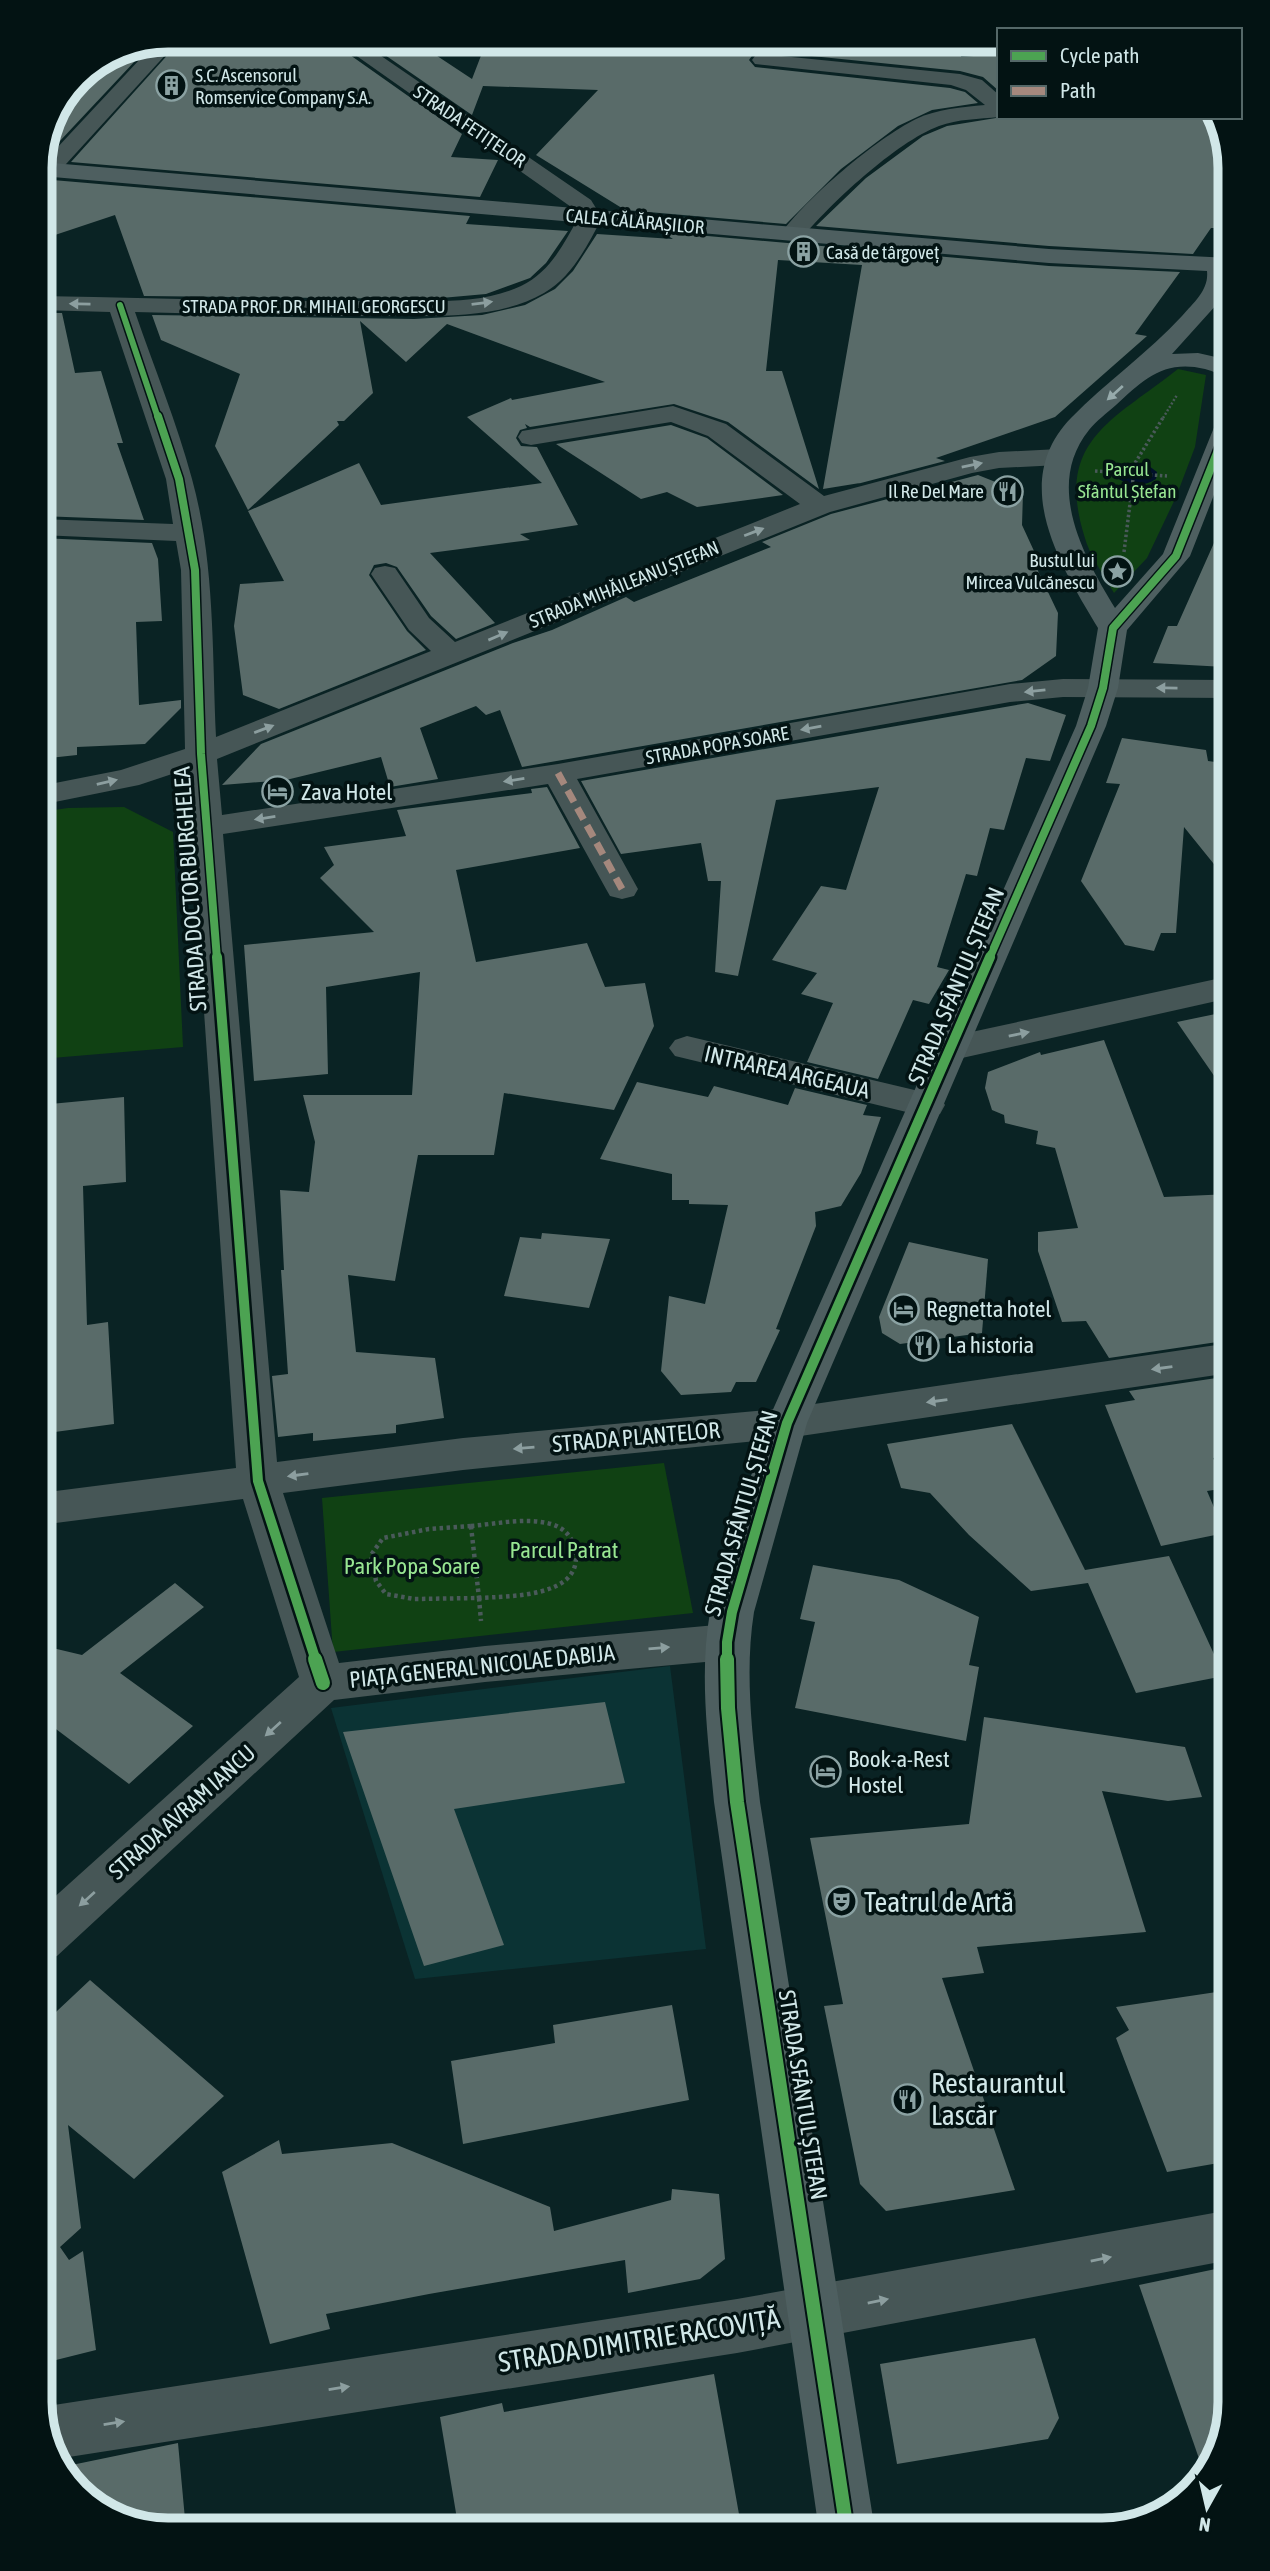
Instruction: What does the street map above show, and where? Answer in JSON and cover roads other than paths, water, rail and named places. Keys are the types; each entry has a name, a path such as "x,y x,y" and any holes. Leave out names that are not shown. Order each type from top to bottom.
{"street":[{"name":"STRADA FETIȚELOR","path":"362,52 574,198 583,205 590,218"},
{"path":"53,161 156,54"},
{"path":"762,60 953,79 974,85 997,106"},
{"path":"792,235 804,220 834,194 915,129 940,118 997,108"},
{"name":"CALEA CĂLĂRAȘILOR","path":"53,171 1049,256 1218,265"},
{"name":"STRADA PROF. DR. MIHAIL GEORGESCU","path":"53,303 312,310 412,308 494,301 528,292 550,281 590,218"},
{"path":"1218,285 1215,293 1174,339 1079,425 1067,440 1057,462 1057,513 1070,557 1113,628 1170,563 1218,449"},
{"name":"STRADA DOCTOR BURGHELEA","path":"120,305 165,432 179,479 190,533 198,609 201,754 206,827 258,1481"},
{"path":"1141,369 1181,359 1206,361 1218,366"},
{"path":"531,437 673,414 716,430 820,506"},
{"name":"STRADA MIHĂILEANU ȘTEFAN","path":"201,754 820,506 970,465 999,460 1057,462"},
{"path":"53,528 190,533"},
{"path":"1070,557 1087,575 1116,581 1143,579 1170,563"},
{"path":"385,575 419,624 452,655"},
{"name":"STRADA SFÂNTUL ȘTEFAN","path":"845,2518 737,1802 728,1708 727,1642 732,1612 787,1423 1084,744 1103,688 1113,628"},
{"name":"STRADA POPA SOARE","path":"206,827 558,773 1010,693 1103,688 1218,689"},
{"path":"53,793 128,778 201,754"},
{"path":"558,773 622,889"},
{"path":"953,1048 1218,990"},
{"name":"INTRAREA ARGEAUA","path":"687,1048 927,1105"},
{"name":"STRADA PLANTELOR","path":"52,1507 463,1454 787,1423 1218,1360"},
{"name":"PIAȚA GENERAL NICOLAE DABIJA","path":"258,1481 323,1683 485,1664 727,1642"},
{"name":"STRADA AVRAM IANCU","path":"52,1930 323,1683"},
{"name":"STRADA DIMITRIE RACOVIȚĂ","path":"57,2431 815,2312 1218,2237"}],"place":[{"name":"S.C. Ascensorul Romservice Company S.A.","path":"172,86"},
{"name":"Casă de târgoveț","path":"803,252"},
{"name":"Il Re Del Mare","path":"1007,491"},
{"name":"Bustul lui Mircea Vulcănescu","path":"1118,571"},
{"name":"Zava Hotel","path":"278,792"},
{"name":"Regnetta hotel","path":"903,1309"},
{"name":"La historia","path":"924,1345"},
{"name":"Book-a-Rest Hostel","path":"825,1772"},
{"name":"Teatrul de Artă","path":"841,1902"},
{"name":"Restaurantul Lascăr","path":"908,2099"}],"park label":[{"name":"Parcul Sfântul Ștefan","path":"1127,480"},
{"name":"Parcul Patrat","path":"564,1550"},
{"name":"Park Popa Soare","path":"412,1566"}]}
